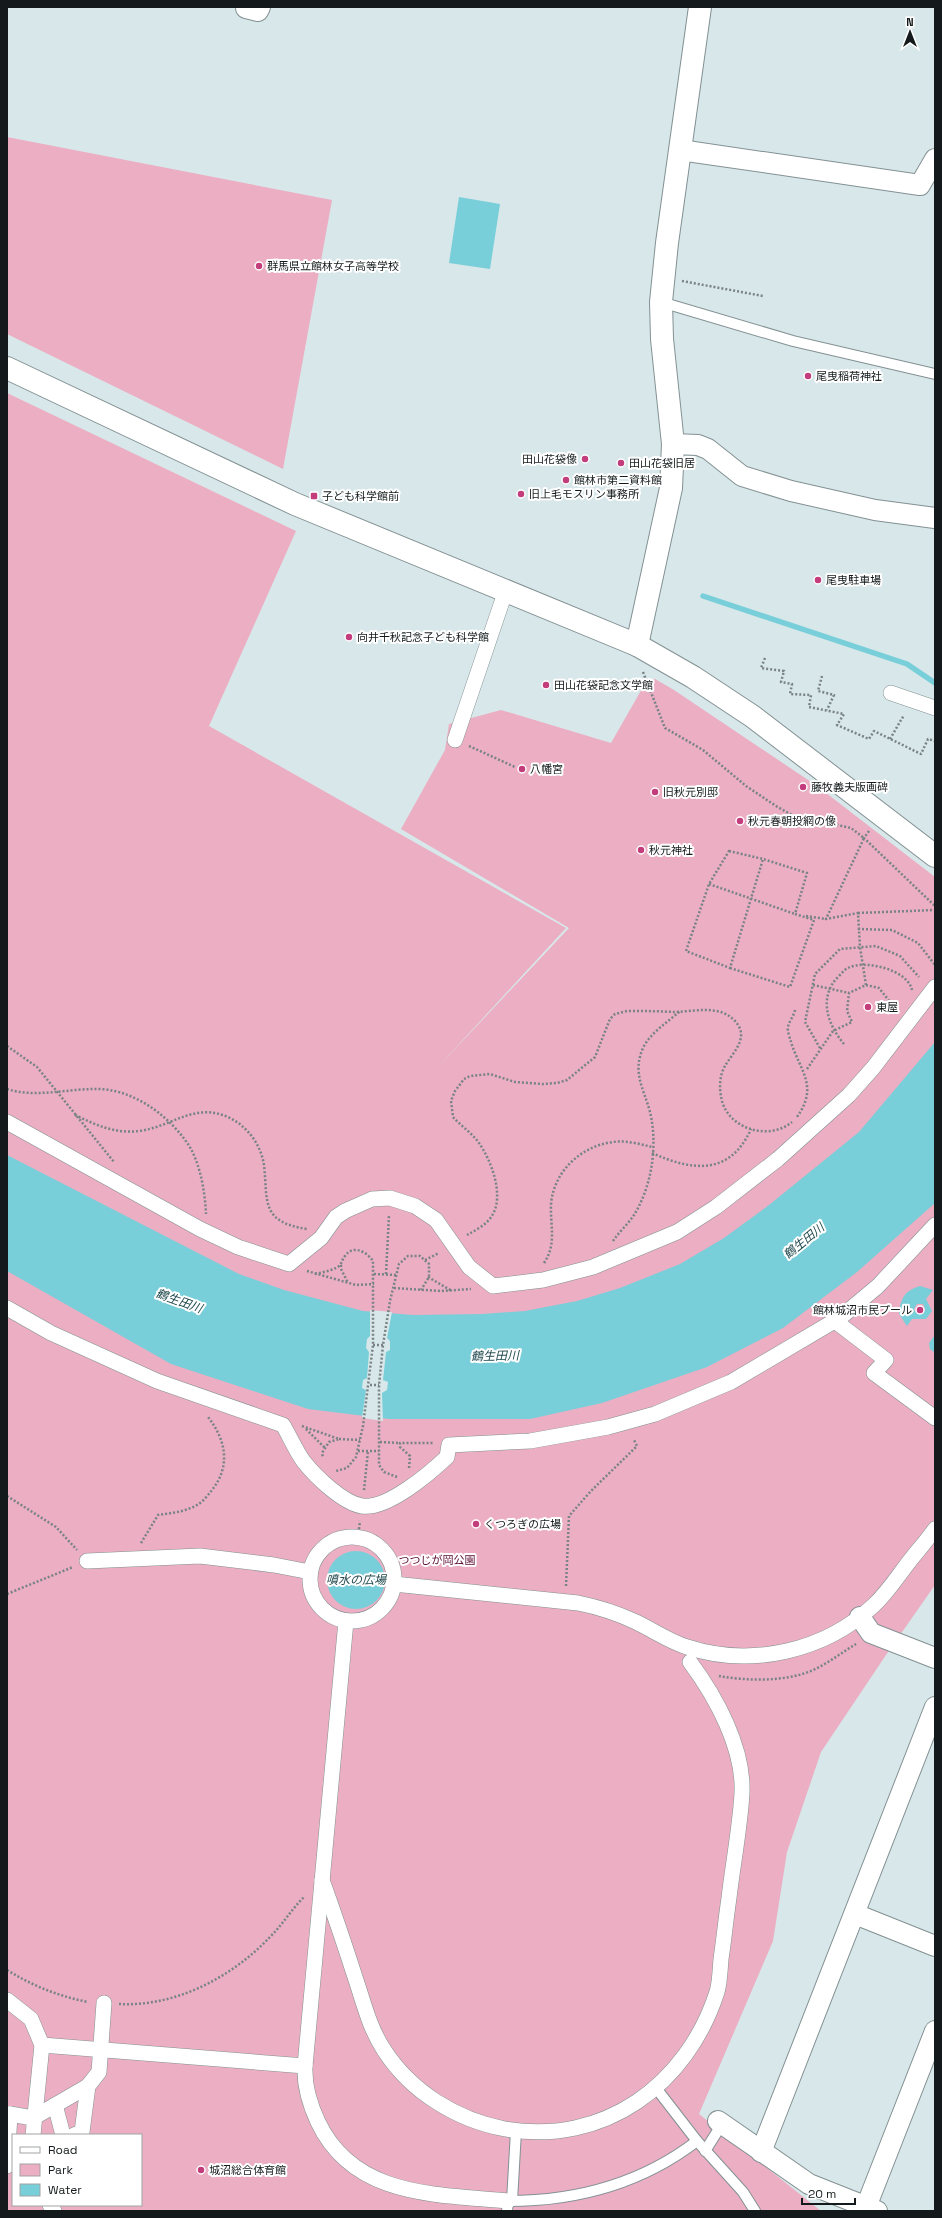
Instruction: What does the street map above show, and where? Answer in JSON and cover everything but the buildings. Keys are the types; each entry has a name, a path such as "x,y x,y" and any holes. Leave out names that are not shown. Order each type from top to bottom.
{"street":[{"path":"640,647 670,488 673,444 662,339 661,302 700,7"},
{"path":"680,150 920,186 935,159"},
{"path":"7,368 295,504 506,590 640,647 693,677 752,716 935,856"},
{"path":"673,444 698,445 708,449 742,476 791,491 875,510 935,518"},
{"path":"455,740 506,590"},
{"path":"891,693 935,708"},
{"path":"7,1122 133,1194 207,1232 238,1247 289,1264 308,1250 327,1230 336,1217 352,1207 372,1199 390,1198 407,1202 429,1214 436,1220 469,1267 493,1286 531,1281 593,1266 677,1232 716,1207 778,1160 849,1095 873,1068 935,987"},
{"path":"7,1308 51,1333 157,1381 283,1425 304,1462 315,1475 342,1498 362,1506 376,1505 418,1483 448,1457 449,1445 530,1441 608,1427 655,1414 731,1382 835,1321 878,1286 935,1225"},
{"path":"835,1321 886,1360 874,1373 935,1418"},
{"path":"394,1584 566,1601 603,1609 635,1622 667,1640 713,1654 737,1656 773,1654 808,1645 840,1630 860,1617 887,1592 935,1529"},
{"path":"358,1538 377,1546 387,1556 393,1569 394,1584 390,1598 381,1610 362,1620 346,1621 326,1613 316,1601 310,1587 310,1572 316,1557 327,1546 341,1539 358,1538"},
{"path":"87,1561 200,1556 274,1565 310,1572"},
{"path":"860,1617 871,1633 935,1658"},
{"path":"346,1621 304,2076 308,2094 320,2128 330,2143 356,2168 387,2185 404,2190 509,2204"},
{"path":"322,1880 374,2033 385,2052 415,2086 439,2104 473,2120 516,2131 539,2132 584,2126 605,2119 626,2109 656,2088 677,2068 694,2044 718,1990 742,1792 735,1752 726,1723 713,1695 690,1662"},
{"path":"761,2152 935,1707"},
{"path":"855,1914 935,1946"},
{"path":"7,2000 31,2019 42,2045 33,2118 33,2134"},
{"path":"7,2166 8,2114 33,2118 88,2086 99,2072 104,2003"},
{"path":"720,2122 809,2184 872,2209 935,2031"},
{"path":"42,2045 101,2051 305,2066"},
{"path":"77,2134 82,2132 88,2086"},
{"path":"55,2105 63,2134"}],"lane":[{"path":"661,302 794,341 935,374"},
{"path":"656,2088 705,2151 743,2192 755,2211"},
{"path":"705,2151 720,2122"},
{"path":"516,2131 509,2204 562,2198 614,2186 659,2166 697,2141"}],"path":[{"path":"664,278 763,296"},
{"path":"640,647 643,671 665,728 703,750 746,786 792,815 851,828 864,838 935,906"},
{"path":"765,658 761,668 784,671 782,682 792,684 790,694 811,694 809,707 844,714 837,725 869,739 874,731 921,754 928,739 935,741"},
{"path":"822,676 818,691 834,694 827,710"},
{"path":"890,739 905,712"},
{"path":"455,740 515,767"},
{"path":"826,919 864,838 872,826"},
{"path":"709,884 751,900 795,914 814,920 790,987 730,968 686,951 709,884 730,851 763,859 807,873 795,914"},
{"path":"730,968 763,859"},
{"path":"795,914 826,919 858,913 935,910"},
{"path":"858,913 858,929 866,985"},
{"path":"858,929 892,930 918,943 935,965"},
{"path":"820,1048 805,1022 815,974 840,950 876,946 900,956 919,977"},
{"path":"844,1044 833,1031 826,1007 831,984 849,967 872,965 896,972 911,986 912,991"},
{"path":"813,985 849,993 866,985 879,988 894,1007"},
{"path":"807,1069 833,1031 852,1022 847,1011 849,993"},
{"path":"452,1242 476,1230 486,1222 494,1214 496,1204 495,1178 487,1156 472,1134 452,1117 451,1102 455,1091 464,1079 481,1074 515,1082 557,1083 567,1080 595,1056 610,1019 615,1014 627,1011 709,1010 724,1013 738,1025 740,1040 738,1050 725,1066 722,1076 721,1097 733,1121 751,1129 772,1131 782,1128 798,1117 804,1108 807,1096 806,1075 795,1055 788,1027 795,1010"},
{"path":"593,1266 634,1214 647,1185 652,1153 652,1124 639,1080 640,1061 643,1048 650,1037 680,1011"},
{"path":"7,1046 37,1067 118,1166"},
{"path":"7,1089 36,1094 96,1088 116,1091 135,1098 169,1122 191,1150 198,1168 203,1189 207,1232"},
{"path":"75,1115 98,1126 122,1131 150,1129 190,1113 205,1112 225,1116 242,1126 256,1142 264,1165 266,1203 278,1219 291,1226 327,1230"},
{"path":"652,1153 685,1166 697,1167 709,1165 721,1162 739,1149 745,1142 751,1129"},
{"path":"531,1281 550,1251 553,1232 551,1203 554,1188 563,1169 586,1151 598,1145 624,1142 652,1147"},
{"path":"386,1274 390,1198"},
{"path":"334,1471 347,1468 356,1457 370,1385 374,1345 374,1274 373,1261 364,1252 357,1250 346,1254 341,1265 341,1270 348,1283"},
{"path":"403,1476 391,1476 384,1472 379,1465 379,1385 383,1345 396,1275 399,1264 404,1259 414,1255 420,1256 429,1264 430,1270 428,1277 421,1290"},
{"path":"289,1264 315,1274 348,1283 374,1284"},
{"path":"315,1274 332,1270 341,1265"},
{"path":"374,1274 396,1275"},
{"path":"428,1277 452,1291"},
{"path":"394,1288 452,1291 493,1286"},
{"path":"374,1345 383,1345"},
{"path":"370,1385 379,1385"},
{"path":"131,1558 158,1515 180,1511 198,1505 216,1485 224,1470 224,1444 218,1430 189,1393"},
{"path":"325,1448 321,1442 302,1426 339,1439 360,1440"},
{"path":"324,1462 322,1454 325,1448 329,1442 339,1439"},
{"path":"566,1601 569,1516 590,1491 637,1446 634,1440"},
{"path":"380,1442 400,1443 421,1441 449,1445"},
{"path":"400,1443 400,1447 410,1456 408,1472"},
{"path":"358,1450 379,1451"},
{"path":"362,1506 368,1451"},
{"path":"7,1496 56,1526 87,1561 7,1594"},
{"path":"7,1970 29,1984 60,1996 104,2003 126,2004 159,2001 191,1992 221,1978 253,1954 272,1936 292,1909"}],"green space":[{"path":"7,137 332,200 283,469 7,334"},
{"name":"つつじが岡公園","path":"7,393 296,531 209,726 566,928 437,1068 569,928 401,829 445,750 449,724 501,710 611,743 647,680 655,679 674,690 817,786 935,877 935,1585 821,1752 787,1852 773,1941 699,2114 821,2211 7,2211"}],"water":[{"path":"459,197 500,204 490,269 449,263"},
{"name":"鶴生田川","path":"935,1042 935,1203 857,1272 783,1328 707,1367 602,1403 530,1419 389,1419 308,1409 171,1364 7,1271 7,1155 239,1274 284,1290 363,1311 413,1315 482,1314 525,1311 577,1301 620,1288 680,1264 724,1238 769,1205 859,1132"},
{"path":"920,1286 933,1290 926,1299 932,1311 926,1319 912,1319 907,1326 899,1314 900,1308 904,1296 910,1290","holes":["917,1304 923,1304 925,1309 923,1314 917,1314 914,1309"]},
{"path":"935,1335 935,1353 930,1349 929,1343"},
{"name":"噴水の広場","path":"356,1551 367,1553 380,1564 383,1569 385,1580 383,1591 372,1604 367,1607 356,1609 345,1607 332,1596 329,1591 327,1580 329,1569 340,1556 345,1553"}],"pier":[{"path":"370,1310 392,1312 387,1338 390,1341 390,1350 386,1352 383,1380 388,1382 387,1390 382,1393 383,1421 362,1418 366,1390 362,1388 363,1380 367,1378 369,1352 366,1348 367,1339 370,1336"}],"waterway":[{"path":"703,596 907,664 935,683"}],"place":[{"name":"群馬県立館林女子高等学校","path":"259,266"},
{"name":"尾曳稲荷神社","path":"808,376"},
{"name":"田山花袋像","path":"585,459"},
{"name":"田山花袋旧居","path":"621,463"},
{"name":"館林市第二資料館","path":"566,480"},
{"name":"旧上毛モスリン事務所","path":"521,494"},
{"name":"子ども科学館前","path":"314,496"},
{"name":"尾曳駐車場","path":"818,580"},
{"name":"向井千秋記念子ども科学館","path":"349,637"},
{"name":"田山花袋記念文学館","path":"546,685"},
{"name":"八幡宮","path":"522,769"},
{"name":"藤牧義夫版画碑","path":"803,787"},
{"name":"旧秋元別邸","path":"655,792"},
{"name":"秋元春朝投網の像","path":"740,821"},
{"name":"秋元神社","path":"641,850"},
{"name":"東屋","path":"868,1007"},
{"name":"館林城沼市民プール","path":"920,1310"},
{"name":"くつろぎの広場","path":"476,1524"},
{"name":"城沼総合体育館","path":"201,2170"}]}
